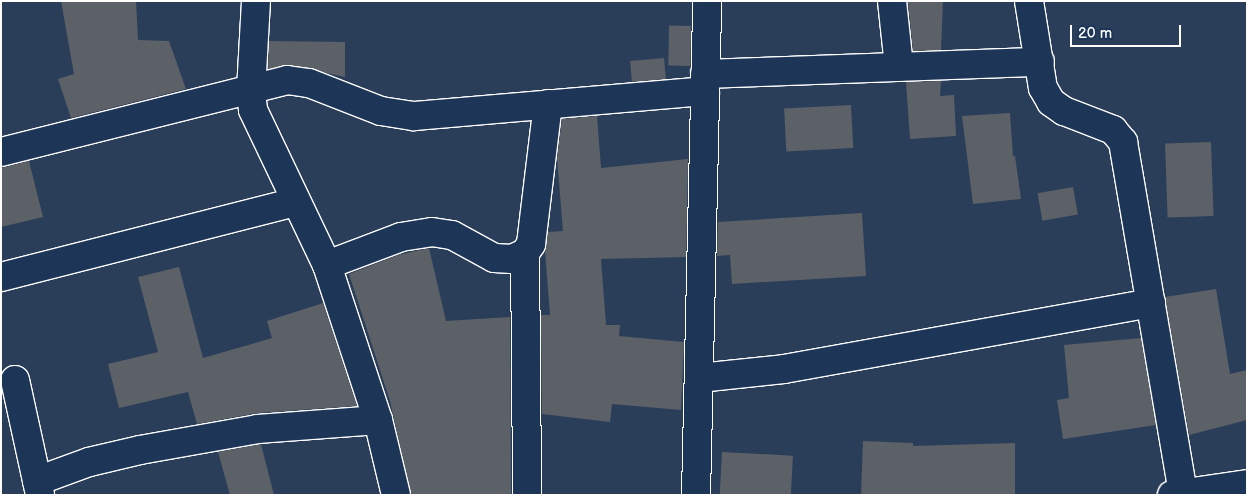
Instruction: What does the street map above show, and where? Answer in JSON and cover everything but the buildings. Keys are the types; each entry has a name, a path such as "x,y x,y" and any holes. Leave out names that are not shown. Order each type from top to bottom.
{"street":[{"path":"256,1 251,91 257,123 327,265 378,420 396,495"},
{"path":"696,495 706,1"},
{"path":"892,1 899,66"},
{"path":"1029,1 1043,88 1051,102 1064,111 1113,130 1123,142 1151,303 1178,493 1247,484"},
{"path":"1,152 251,91 287,80 309,83 381,111 414,116 548,104 705,82 899,66 1040,62"},
{"path":"327,265 401,237 432,232 452,235 494,258 512,259 525,253 531,244 548,104"},
{"path":"1,276 295,202"},
{"path":"525,253 527,495"},
{"path":"699,378 784,369 1151,303"},
{"path":"15,380 38,488 89,462 140,450 258,429 378,420"}]}
